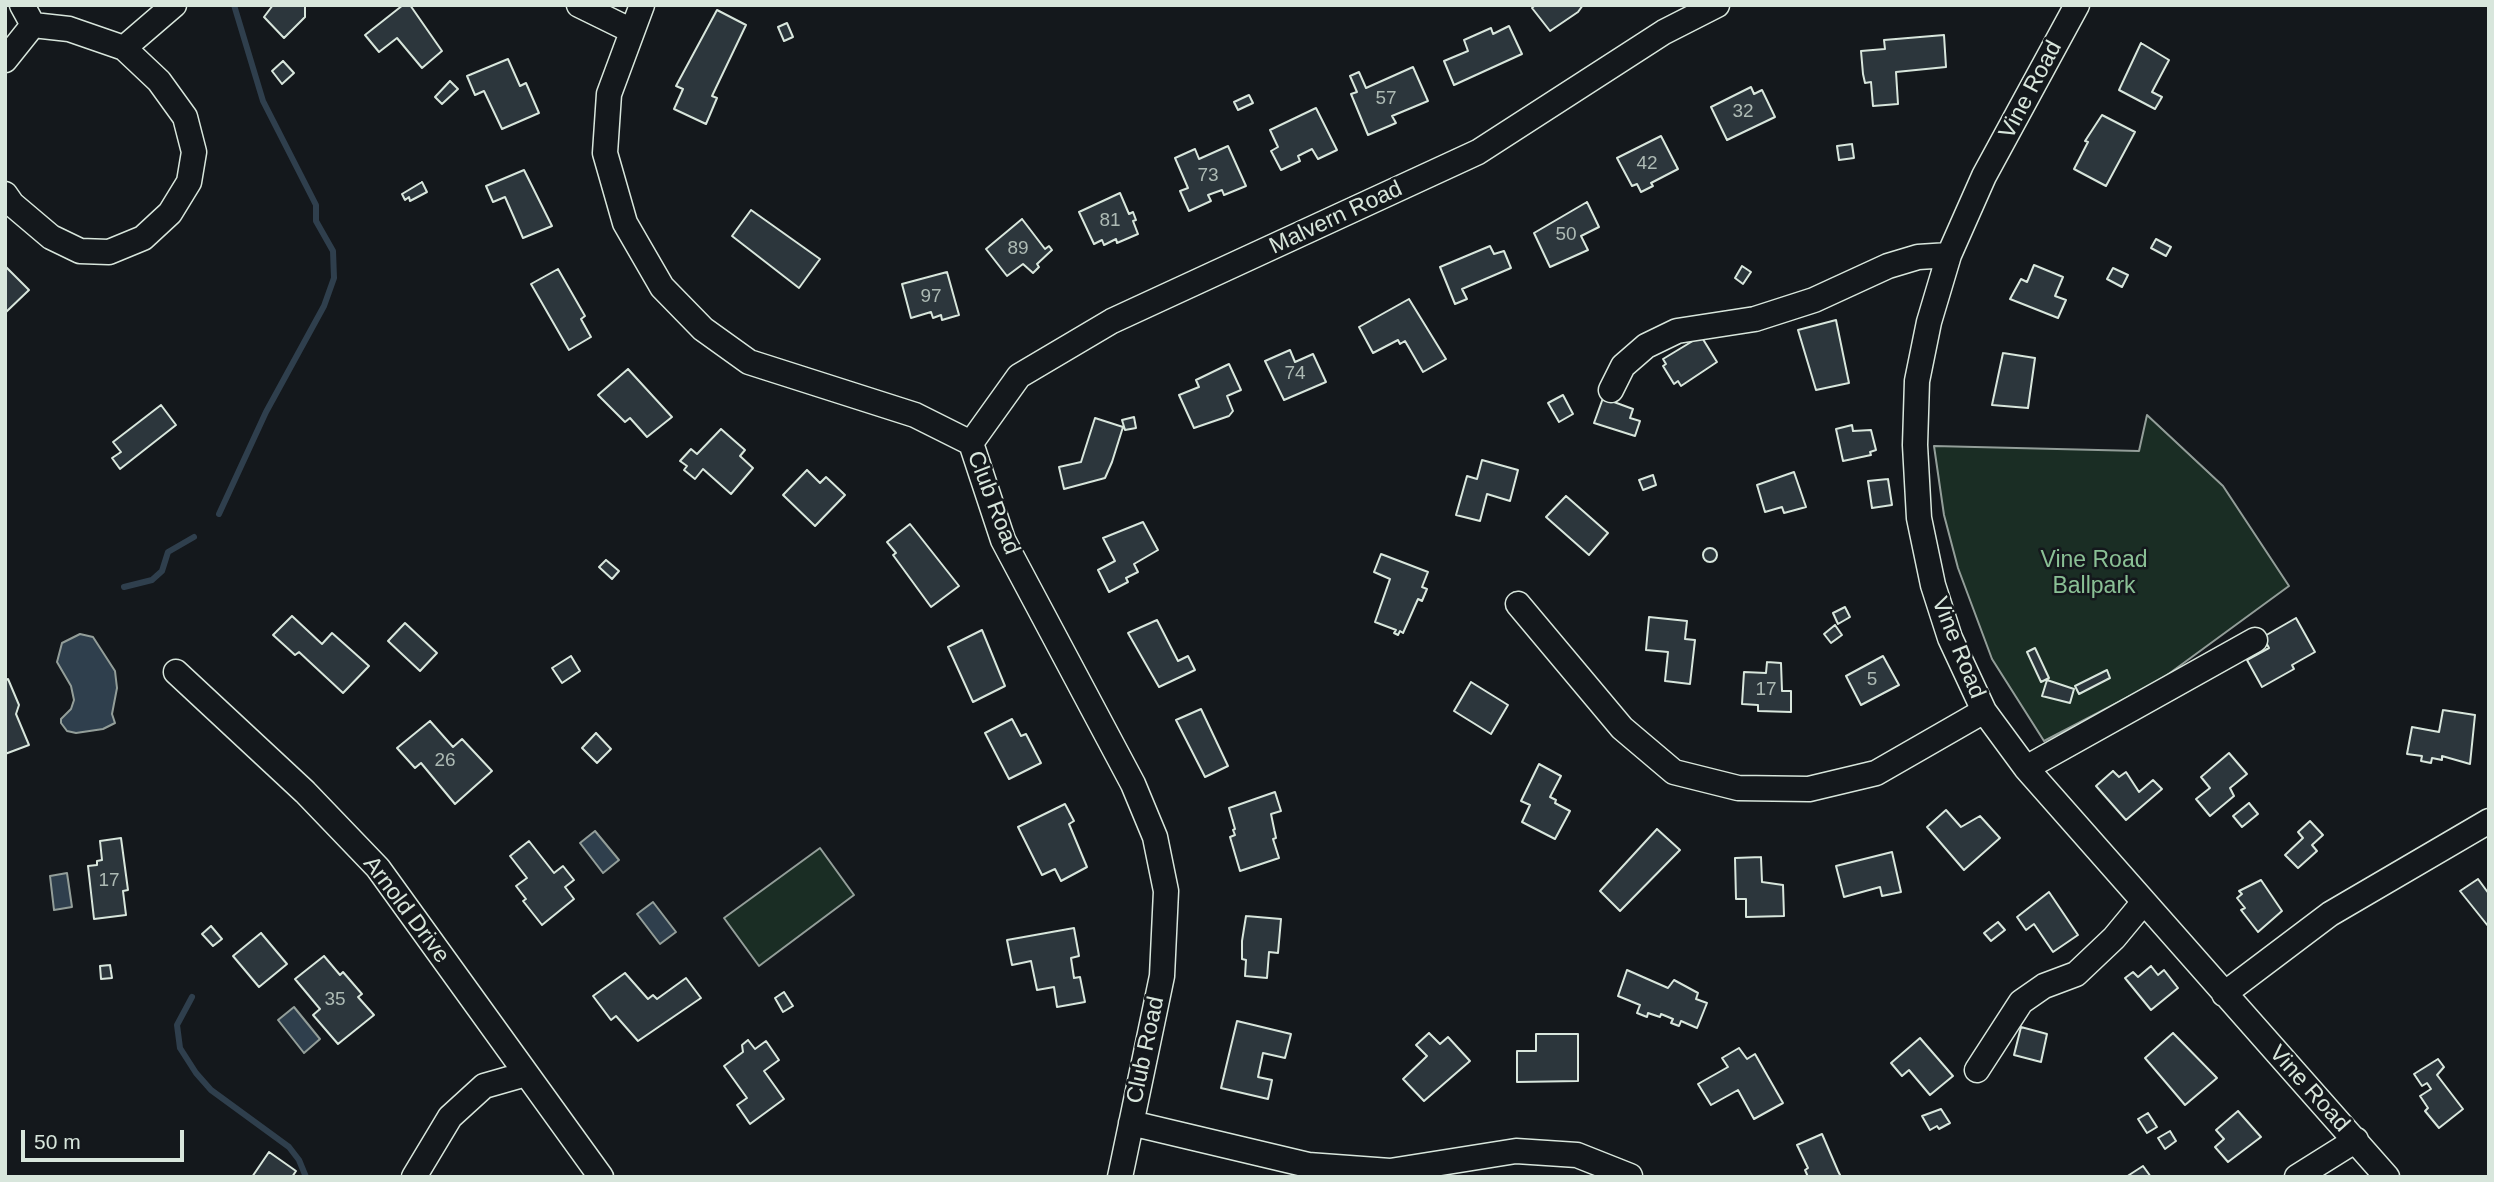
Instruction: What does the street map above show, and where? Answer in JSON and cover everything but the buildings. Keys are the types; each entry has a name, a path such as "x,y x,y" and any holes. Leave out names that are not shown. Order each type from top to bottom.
{"street":[{"path":"579,5 630,30"},
{"name":"Club Road","path":"642,5 630,30 609,94 605,153 625,223 662,287 703,329 749,362 915,415 971,443 1003,540 1133,784 1154,837 1166,891 1162,976 1119,1177"},
{"name":"Malvern Road","path":"971,443 1020,376 1112,321 1478,152 1664,32 1717,5"},
{"name":"Vine Road","path":"2077,5 1984,176 1949,255 1929,322 1917,381 1915,445 1919,518 1933,585 1950,638 1984,711 2026,768 2386,1177"},
{"path":"124,48 168,10"},
{"path":"5,60 27,15 124,48 159,81 185,117 194,152 188,182 170,213 143,238 109,252 80,251 51,237 12,204 5,194"},
{"path":"1611,390 1623,366 1646,346 1677,331 1755,318 1814,300 1888,266 1918,257 1949,255"},
{"path":"1518,604 1622,728 1674,772 1738,788 1810,789 1876,773 1984,711"},
{"path":"2026,768 2255,639"},
{"name":"Arnold Drive","path":"176,672 305,792 378,868 601,1177"},
{"path":"2224,994 2330,914 2489,821"},
{"path":"1977,1070 2021,1002 2044,986 2076,974 2114,939 2144,903"},
{"path":"414,1177 450,1117 484,1086 526,1074"},
{"path":"1131,1123 1308,1165 1390,1171 1516,1151 1577,1155 1630,1176"},
{"path":"2297,1177 2356,1140"}],"green space":[{"name":"Vine Road Ballpark","path":"2147,415 2223,486 2289,586 2159,681 2044,741 1992,659 1958,568 1944,515 1934,446 2139,451"},
{"path":"820,848 854,895 759,966 724,918"}],"water":[{"path":"80,634 93,637 115,671 117,688 112,714 115,723 103,729 76,733 67,731 61,723 74,700 71,686 57,662 62,643"},
{"path":"595,831 619,860 603,873 580,843"},
{"path":"67,873 72,907 54,910 50,876"},
{"path":"653,902 676,932 660,944 637,914"},
{"path":"294,1007 320,1039 304,1053 278,1020"}],"waterway":[{"path":"219,514 266,412 324,306 334,278 333,251 316,221 316,205 263,101 234,5"},
{"path":"124,587 152,580 162,571 168,552 194,537"},
{"path":"192,997 177,1025 180,1048 211,1090 289,1147 299,1160 306,1177"}]}
